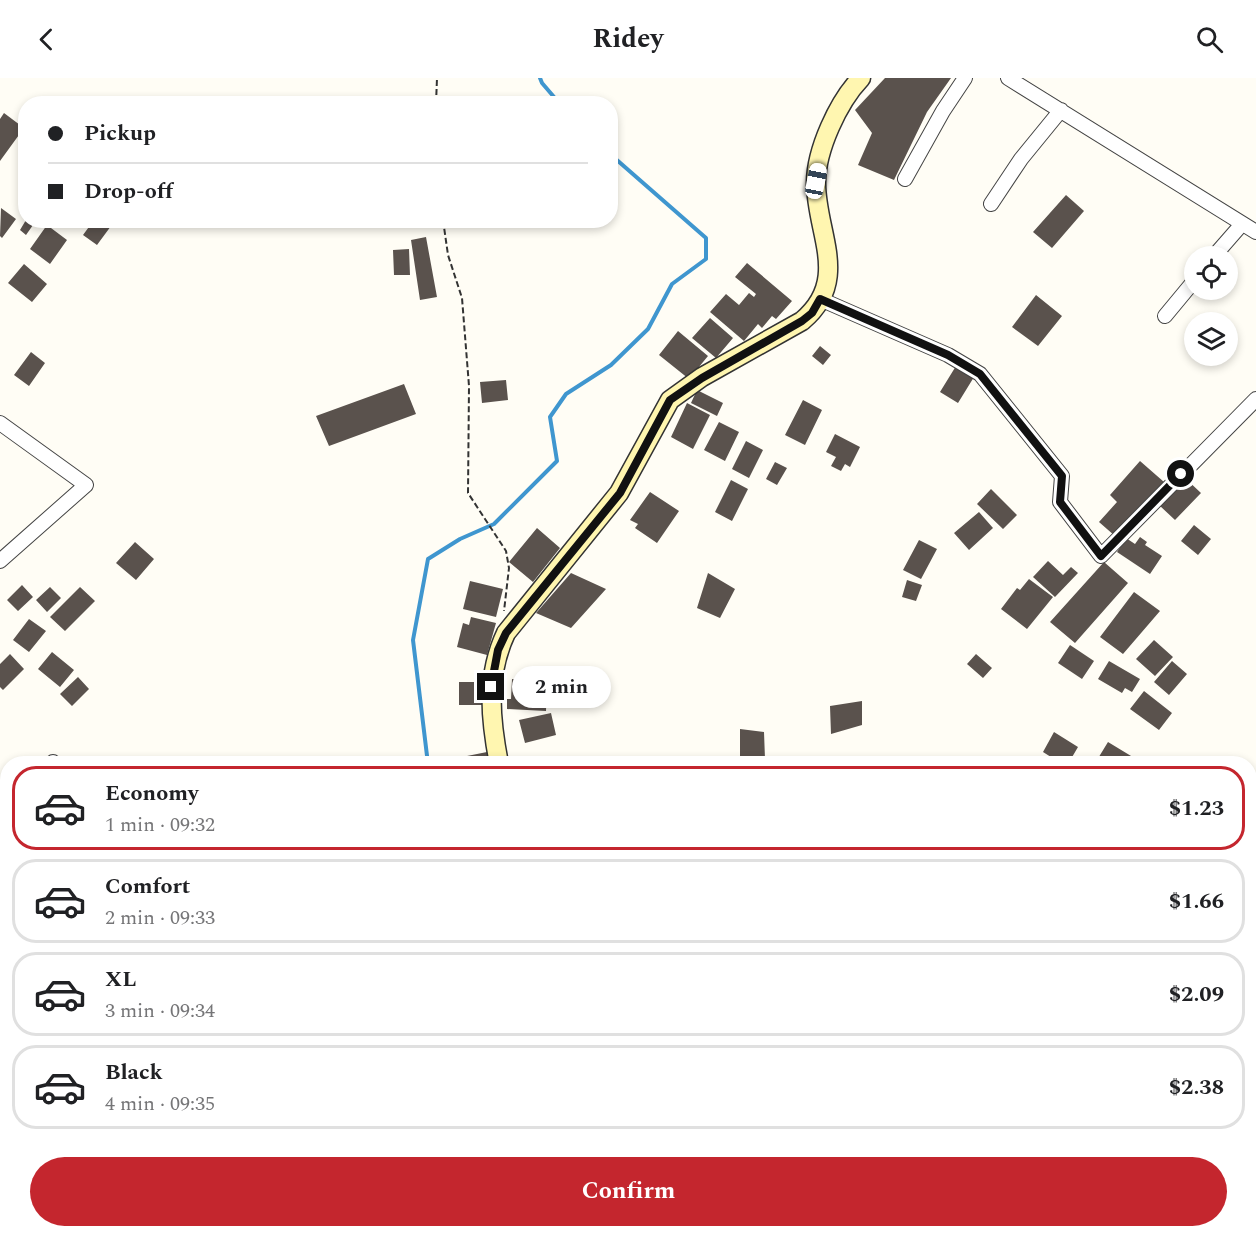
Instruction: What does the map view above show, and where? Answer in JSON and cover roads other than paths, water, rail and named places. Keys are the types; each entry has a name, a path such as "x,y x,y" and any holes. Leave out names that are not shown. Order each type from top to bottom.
{"main road":[{"path":"498,756 491,687 498,650 510,627 620,493 670,400 702,378 802,321 812,313 820,299 829,279 829,262 818,207 816,181 834,118 861,78"}],"street":[{"path":"905,179 943,111 965,78"},
{"path":"1008,78 1256,232"},
{"path":"991,204 1021,159 1061,110"},
{"path":"1223,246 1242,224"},
{"path":"1165,316 1184,293"},
{"path":"820,299 948,355 980,374 1062,476 1060,502 1101,556 1256,399"},
{"path":"0,423 86,485 0,561"}],"waterway":[{"path":"540,78 553,96"},
{"path":"427,756 413,640 428,559 460,539 494,524 557,461 550,417 566,394 611,365 648,329 672,284 706,259 706,238 618,161"}]}
